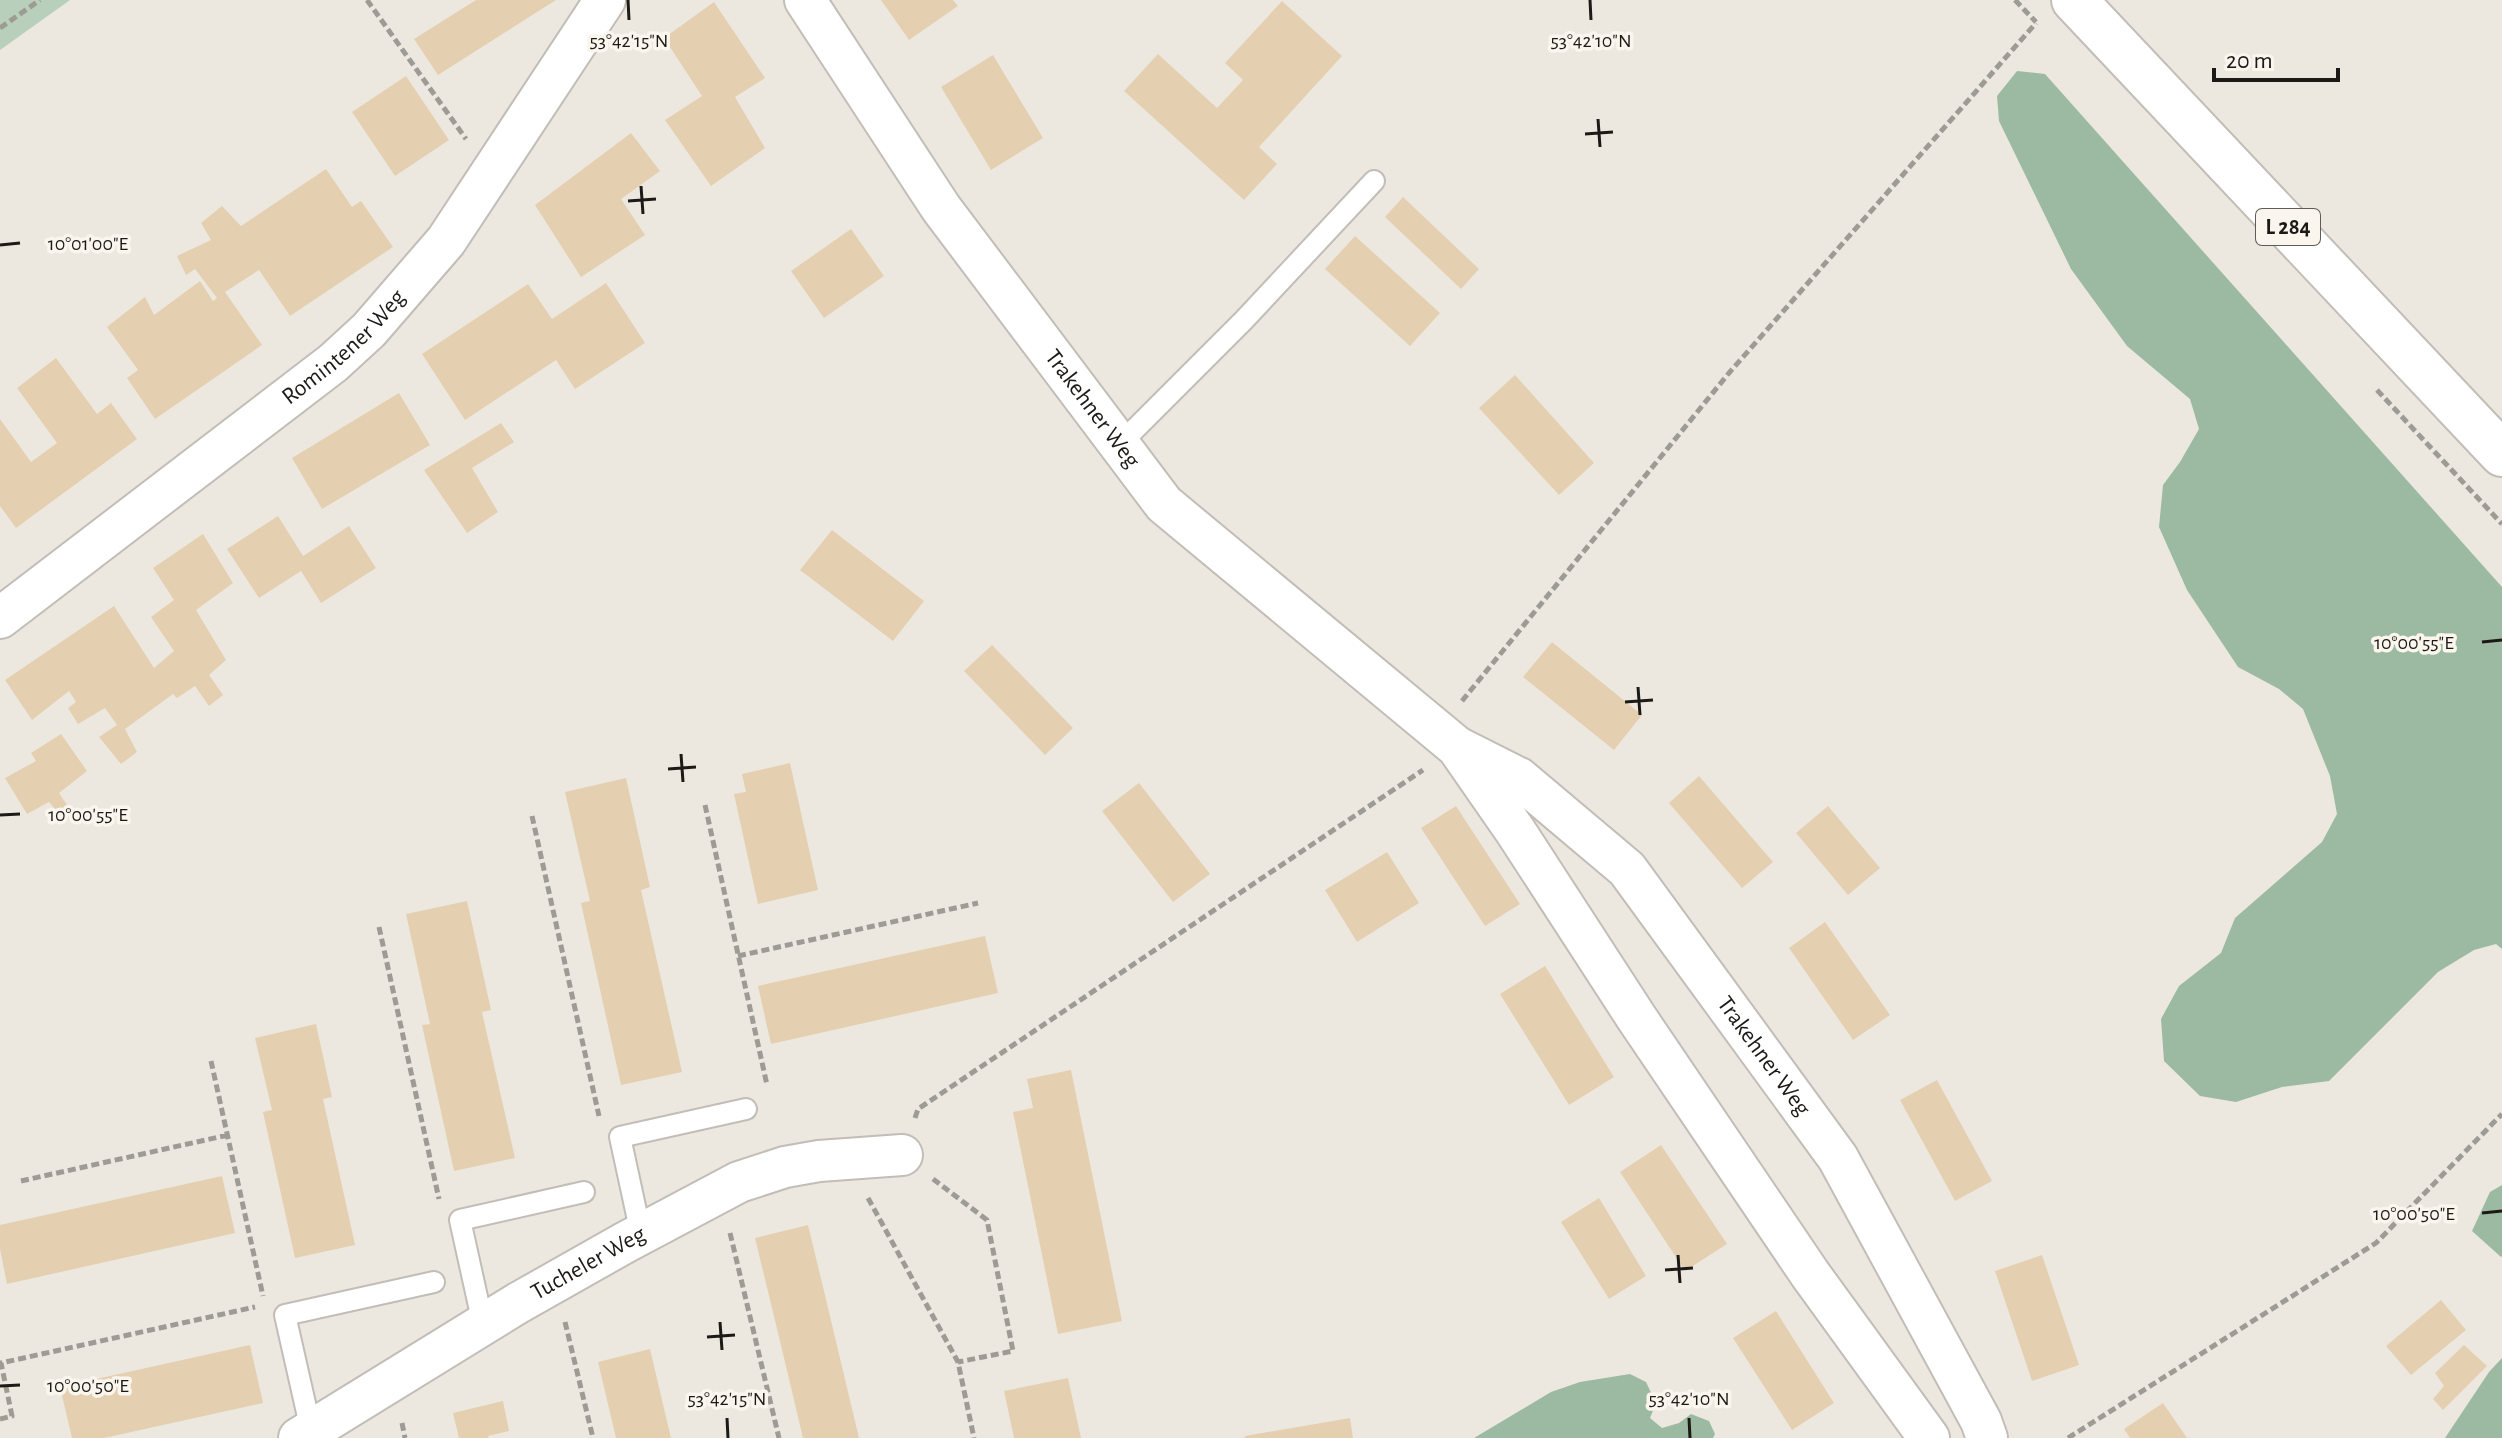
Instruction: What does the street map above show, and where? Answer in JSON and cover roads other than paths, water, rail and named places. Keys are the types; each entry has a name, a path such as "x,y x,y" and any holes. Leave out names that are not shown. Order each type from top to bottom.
{"main road":[{"name":"L 284","path":"2074,0 2502,454"}],"street":[{"name":"Romintener Weg","path":"0,618 342,355 369,330 446,241 605,0"},
{"name":"Trakehner Weg","path":"805,0 941,208 1164,504 1448,738 1519,778 1627,869 1838,1158 1981,1421 1987,1438"},
{"name":"Trakehner Weg","path":"1448,738 1516,832 1636,1017 1801,1261 1929,1438"},
{"name":"Tucheler Weg","path":"305,1434 483,1324 720,1191 755,1176 803,1164 902,1155"}],"lane":[{"path":"1119,445 1244,320 1374,181"},
{"path":"641,1234 620,1137 746,1109"},
{"path":"483,1324 460,1220 584,1192"},
{"path":"305,1434 285,1315 434,1282"}]}
